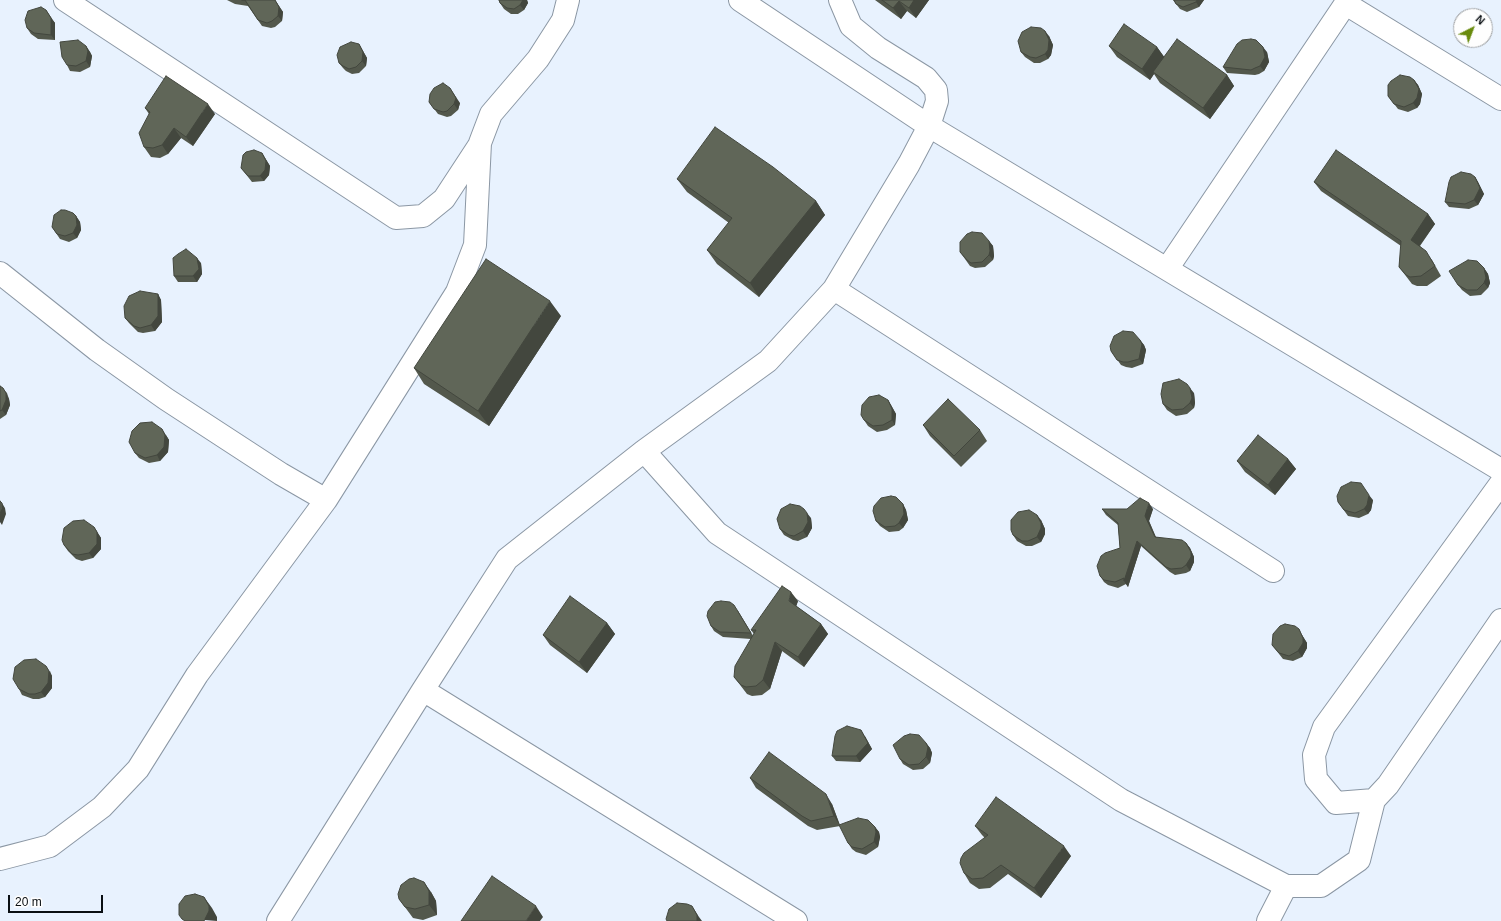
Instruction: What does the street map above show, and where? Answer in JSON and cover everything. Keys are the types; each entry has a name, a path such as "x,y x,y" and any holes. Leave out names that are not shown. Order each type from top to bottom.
{"street":[{"path":"65,0 396,218 423,216 444,199 480,143 491,114 538,59 563,20 568,0"},
{"path":"740,0 928,126 1501,470"},
{"path":"281,920 423,690 507,559 644,451 768,361 834,289 909,164 928,126 937,101 936,90 926,78 878,48 851,26 840,0"},
{"path":"1167,269 1347,2 1501,99"},
{"path":"0,859 50,846 102,807 138,769 197,675 326,500 457,292 475,245 480,143"},
{"path":"0,273 98,350 166,399 281,474 326,500"},
{"path":"834,289 1272,571"},
{"path":"644,451 718,533 1121,800 1286,886 1321,886 1359,860 1374,800 1388,785 1501,620"},
{"path":"1374,800 1336,803 1316,779 1314,755 1324,727 1501,482"},
{"path":"423,690 796,921"},
{"path":"1268,921 1286,886"}],"building":[{"path":"245,0 275,0 279,7 278,16 267,23 258,20"},
{"path":"499,0 523,0 520,5 514,9 507,8 500,3"},
{"path":"882,0 914,0 909,8 899,1 893,8"},
{"path":"1174,0 1197,0 1196,2 1183,7 1176,4"},
{"path":"41,7 46,10 51,18 51,35 34,33 27,28 25,20 28,11"},
{"path":"1124,24 1157,47 1142,69 1109,46"},
{"path":"1031,27 1041,28 1045,31 1049,40 1048,50 1045,54 1036,58 1030,57 1021,52 1018,41 1022,32"},
{"path":"1177,39 1227,75 1203,108 1153,72"},
{"path":"78,40 86,46 88,51 86,61 76,66 67,65 62,57 60,42"},
{"path":"1242,40 1256,40 1263,47 1265,57 1260,66 1251,70 1223,67 1237,44"},
{"path":"351,42 359,44 363,52 362,61 356,67 349,69 339,63 337,55 340,47"},
{"path":"1400,75 1410,77 1414,80 1419,89 1417,98 1413,103 1404,107 1394,104 1388,96 1388,85"},
{"path":"166,76 208,104 186,137 174,128 162,145 153,148 144,147 139,133 150,112 145,108"},
{"path":"443,83 450,88 456,98 454,104 447,111 443,112 434,109 429,102 430,94 434,88"},
{"path":"715,127 773,167 816,201 750,283 707,250 732,218 677,179"},
{"path":"254,150 262,153 266,161 265,170 260,176 248,176 241,168 243,155 246,152"},
{"path":"1336,150 1428,214 1411,240 1426,251 1435,266 1421,276 1410,277 1406,275 1399,267 1401,241 1314,182"},
{"path":"1461,172 1471,174 1475,177 1480,188 1474,200 1465,204 1445,202 1451,177"},
{"path":"61,210 73,213 76,216 77,225 73,233 65,236 57,234 52,227 54,215"},
{"path":"972,232 982,233 989,241 989,255 982,262 971,263 960,252 960,242 967,234"},
{"path":"186,249 197,258 199,269 193,276 174,276 173,258"},
{"path":"486,259 550,301 478,411 414,368"},
{"path":"1468,260 1477,261 1484,268 1486,278 1484,283 1477,290 1467,290 1458,285 1449,271"},
{"path":"140,291 158,294 158,316 151,325 140,328 134,326 125,318 124,306 129,296"},
{"path":"1123,331 1133,332 1140,340 1142,344 1139,359 1123,362 1117,360 1111,351 1110,346 1114,336"},
{"path":"1179,379 1190,388 1192,398 1190,403 1183,409 1172,410 1163,404 1161,394 1163,383"},
{"path":"0,386 6,393 6,400 2,410 0,411"},
{"path":"879,395 888,400 892,409 892,420 883,425 873,426 864,420 861,415 862,405 869,397"},
{"path":"948,399 980,430 954,456 923,425"},
{"path":"152,422 162,429 165,435 164,447 157,455 145,458 135,453 129,442 132,431 140,423"},
{"path":"1258,435 1288,459 1268,485 1237,461"},
{"path":"1351,482 1361,483 1369,495 1367,505 1364,509 1355,513 1344,510 1338,502 1337,496 1341,487"},
{"path":"891,496 896,497 903,504 904,514 899,523 895,526 885,527 876,521 873,511 874,506 881,498"},
{"path":"1140,498 1149,503 1145,516 1155,537 1182,540 1186,543 1191,552 1191,557 1182,568 1171,569 1166,567 1137,541 1124,581 1124,578 1115,582 1104,580 1100,576 1097,566 1101,556 1105,553 1120,548 1118,523 1102,509 1127,509"},
{"path":"0,501 2,503 2,509 0,514"},
{"path":"790,504 800,506 807,513 808,522 803,531 794,536 789,535 780,529 777,519 781,509"},
{"path":"1029,510 1037,515 1041,523 1041,528 1037,537 1028,541 1022,541 1013,535 1011,530 1011,520 1018,512"},
{"path":"84,520 94,527 97,532 97,544 89,553 78,555 72,554 64,545 62,540 64,528 73,521"},
{"path":"782,586 791,592 789,601 821,624 798,657 775,642 763,680 756,686 746,687 741,685 734,677 735,666 756,630 751,630"},
{"path":"570,596 607,623 579,662 543,635"},
{"path":"715,602 730,602 734,605 751,633 720,632 711,626 707,616 708,611"},
{"path":"1285,624 1295,626 1299,629 1303,638 1303,643 1298,651 1289,656 1279,653 1272,645 1273,634 1280,626"},
{"path":"36,659 46,666 49,671 48,683 41,692 29,694 19,689 13,679 15,667 24,660"},
{"path":"847,726 861,730 868,743 856,756 832,756 837,731"},
{"path":"910,734 919,735 928,747 926,757 919,764 909,765 900,759 893,745 904,736"},
{"path":"769,752 826,794 834,816 811,821 750,778"},
{"path":"996,797 1064,846 1034,888 1001,865 983,878 972,879 964,873 960,863 961,858 964,853 988,835 975,826"},
{"path":"858,818 868,820 875,827 876,832 874,842 862,849 852,847 848,843 839,825"},
{"path":"492,876 536,906 526,921 461,921"},
{"path":"414,878 424,882 429,891 429,905 415,909 405,907 399,899 398,894 401,885 409,879"},
{"path":"195,894 204,897 209,906 209,911 204,921 185,921 179,915 179,904 185,896"},
{"path":"677,903 692,906 697,915 697,921 667,921 666,919 669,909"}]}
